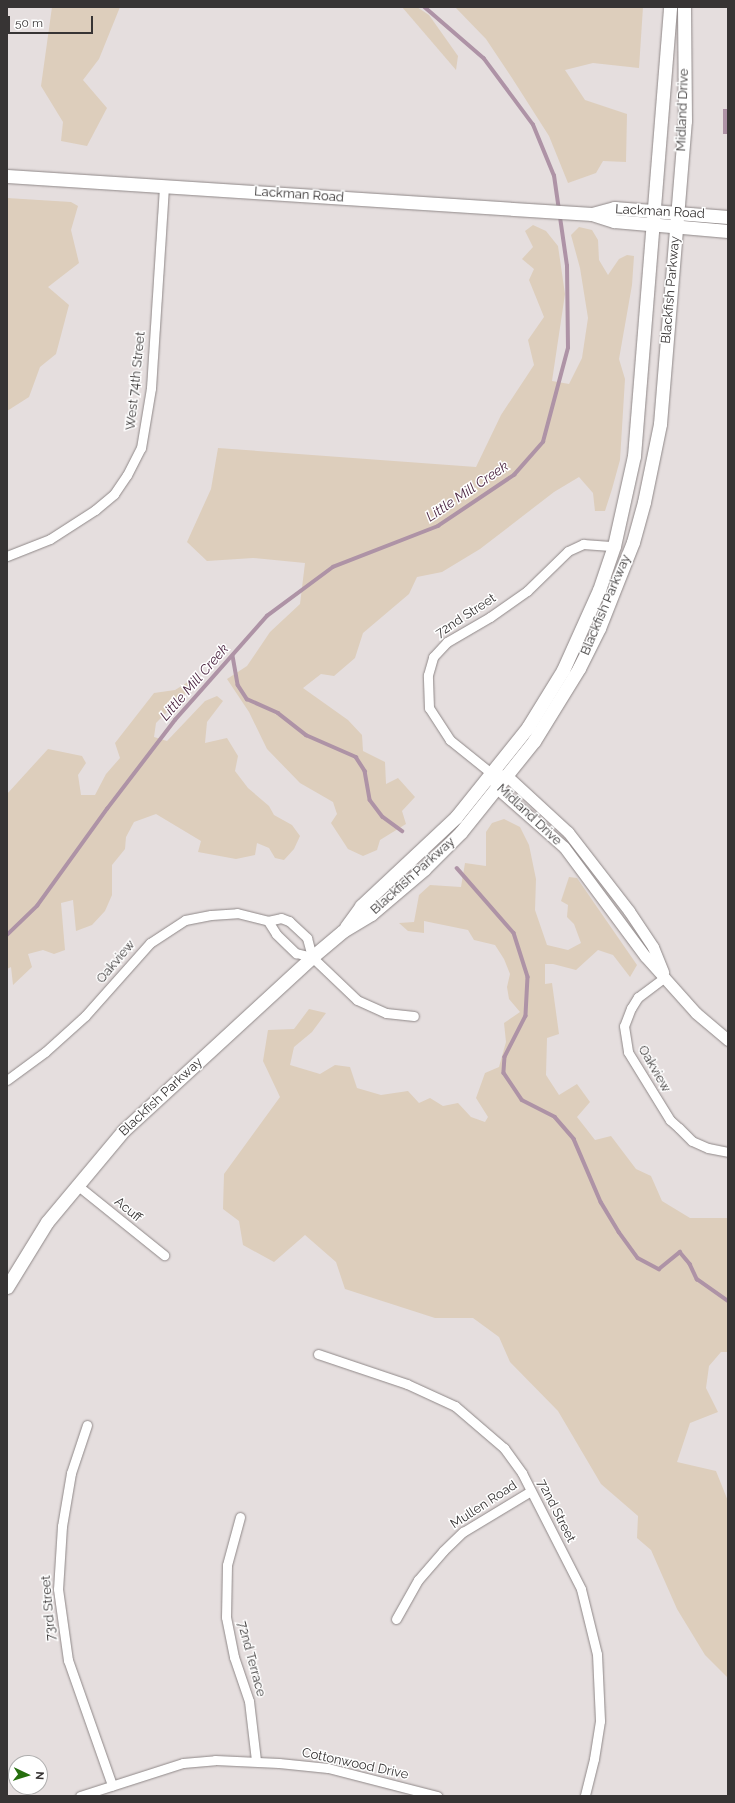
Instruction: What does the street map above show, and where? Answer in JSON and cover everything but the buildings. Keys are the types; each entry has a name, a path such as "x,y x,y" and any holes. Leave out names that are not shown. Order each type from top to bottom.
{"main road":[{"name":"Midland Drive","path":"654,210 670,7"},
{"name":"Midland Drive","path":"678,213 684,121 684,7"},
{"name":"Lackman Road","path":"7,176 592,214 614,221 728,231"},
{"name":"Lackman Road","path":"592,214 614,208 728,217"},
{"name":"Blackfish Parkway","path":"343,931 361,906 456,816 528,727 563,670 585,624 614,546 634,456 654,210"},
{"name":"Blackfish Parkway","path":"7,1287 47,1222 124,1130 312,957 343,931 371,914 424,869 461,832 534,741 579,668 599,628 633,542 644,502 660,424 678,213"}],"street":[{"name":"West 74th Street","path":"7,556 50,539 96,510 118,487 141,448 151,388 164,187"},
{"name":"72nd Street","path":"491,773 450,740 429,708 428,675 433,657 447,642 490,617 527,591 568,551 583,544 614,546"},
{"name":"Midland Drive","path":"491,773 507,776 568,832 603,876 654,948 665,978"},
{"name":"Midland Drive","path":"491,773 497,788 564,847 645,956 696,1013 728,1040"},
{"name":"Oakview","path":"7,1080 40,1057 85,1016 150,943 164,932 185,920 211,915 237,914 268,921 281,918 289,921 307,938 312,957 342,988 371,1009 398,1016 414,1016"},
{"name":"Oakview","path":"268,921 276,934 296,953 312,957"},
{"name":"Oakview","path":"665,978 638,997 631,1008 624,1026 628,1052 674,1124 692,1141 713,1150 728,1152"},
{"name":"Acuff","path":"77,1185 164,1255"},
{"name":"72nd Street","path":"318,1354 407,1384 455,1406 504,1448 531,1491 581,1589 598,1654 600,1721 594,1759 585,1796"},
{"name":"73rd Street","path":"87,1425 71,1473 64,1511 59,1556 58,1589 68,1660 112,1785"},
{"name":"Mullen Road","path":"396,1619 418,1580 443,1551 464,1532 531,1491"},
{"name":"72nd Terrace","path":"240,1517 227,1564 226,1617 234,1657 249,1701 256,1761"},
{"name":"Cottonwood Drive","path":"80,1796 183,1763 256,1761 328,1768 437,1796"}],"shaded area":[{"path":"52,7 120,7 99,59 83,80 107,108 87,146 61,141 63,122 41,86"},
{"path":"402,7 417,7 429,15 458,56 456,70"},
{"path":"455,7 643,7 639,68 593,63 565,70 585,100 627,114 626,162 603,161 596,173 568,183 549,136 512,78 486,39"},
{"path":"723,109 728,109 728,134 723,134"},
{"path":"7,198 71,202 78,206 71,230 79,263 48,287 69,305 56,354 40,367 29,397 7,411"},
{"path":"533,225 546,231 558,246 565,294 552,381 569,384 582,358 588,318 580,268 571,235 579,227 592,230 598,240 599,260 608,275 619,259 627,255 634,256 632,285 619,359 625,379 620,460 605,511 595,511 593,493 579,477 554,492 480,549 442,572 417,577 409,594 363,633 355,658 334,676 321,674 303,688 348,720 362,735 363,751 385,762 386,784 398,778 415,797 402,811 406,824 380,840 377,850 363,856 348,849 331,823 337,814 333,802 300,783 267,749 249,712 227,679 247,666 270,632 300,604 305,563 253,558 207,561 187,542 211,489 218,448 476,467 501,415 534,365 528,340 544,317 529,280 534,269 522,259 533,247 525,231"},
{"path":"188,682 194,685 156,723 154,737 167,741 205,701 217,696 223,701 207,722 205,743 227,738 238,756 235,771 248,788 269,806 274,815 292,825 300,836 294,849 284,860 275,858 269,848 257,843 255,855 236,859 198,852 201,841 156,814 134,822 126,837 125,849 112,865 112,895 105,911 92,925 76,931 73,900 61,903 65,950 54,954 43,950 28,954 32,967 13,985 11,967 7,969 7,794 48,749 82,756 86,763 78,775 81,795 95,795 106,774 120,758 115,743 154,693 175,690"},
{"path":"504,819 520,827 529,845 536,879 535,910 547,945 568,950 581,943 574,924 567,917 568,905 561,901 569,877 577,878 637,965 630,977 613,955 598,950 576,970 553,964 545,964 545,984 552,983 559,1034 547,1038 546,1075 559,1095 577,1084 590,1102 577,1117 595,1140 611,1136 636,1169 651,1176 662,1201 690,1218 728,1218 728,1352 721,1352 709,1366 706,1388 718,1412 690,1423 677,1462 716,1471 728,1501 728,1678 705,1655 677,1609 651,1550 637,1538 638,1516 601,1484 558,1411 510,1362 499,1337 473,1318 435,1318 345,1289 336,1262 305,1235 274,1262 243,1245 239,1221 223,1209 224,1174 280,1097 263,1061 268,1030 294,1029 309,1009 326,1013 312,1032 294,1047 290,1065 320,1074 335,1065 350,1067 357,1088 381,1095 408,1091 419,1103 430,1098 443,1106 458,1103 471,1117 485,1122 488,1117 476,1098 485,1073 499,1067 506,1042 504,1023 520,1012 509,999 507,987 510,974 504,959 495,945 474,940 468,930 424,921 424,933 408,931 399,923 414,922 419,895 430,885 461,887 465,863 486,866 486,832 492,823"}],"waterway":[{"name":"Little Mill Creek","path":"7,935 37,906 107,809 175,720 267,616 333,567 438,526 514,475 543,442 568,348 567,266 554,176 533,125 484,59 424,7"},
{"path":"233,656 238,685 247,699 278,713 306,735 356,757 365,771 370,800 383,817 402,831"},
{"path":"457,868 514,933 528,977 526,1016 505,1057 504,1073 522,1100 555,1117 574,1139 601,1202 619,1232 638,1258 659,1269 680,1252 690,1264 697,1279 728,1301"}]}
